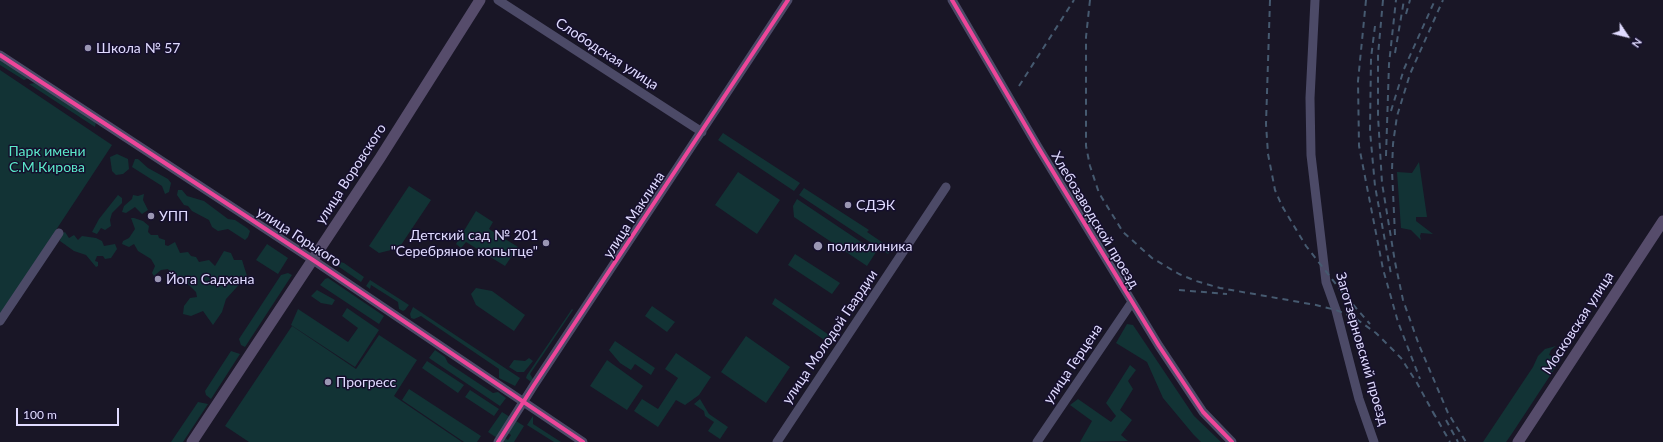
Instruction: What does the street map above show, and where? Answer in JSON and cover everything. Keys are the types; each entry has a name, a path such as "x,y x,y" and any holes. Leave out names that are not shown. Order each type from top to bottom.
{"main road":[{"name":"улица Воровского","path":"192,442 313,260 480,0"},
{"name":"Московская улица","path":"1518,442 1663,221"}],"street":[{"name":"Слободская улица","path":"498,0 702,132"},
{"name":"улица Маклина","path":"498,442 788,0"},
{"name":"Хлебозаводской проезд","path":"952,0 1159,346 1203,412 1232,442"},
{"name":"Заготзерновский проезд","path":"1315,0 1310,98 1311,155 1326,282 1336,310 1359,399 1374,442"},
{"name":"улица Горького","path":"0,55 313,260 583,442"},
{"name":"улица Молодой Гвардии","path":"777,442 946,187"},
{"path":"0,322 59,233"},
{"name":"улица Герцена","path":"1037,442 1132,302"}],"green space":[{"path":"0,59 29,78 24,80 0,65"},
{"name":"Парк имени С.М.Кирова","path":"0,70 112,145 0,315"},
{"path":"35,83 96,122 95,127 29,84"},
{"path":"723,133 800,183 794,191 718,140"},
{"path":"117,154 128,159 129,169 123,174 116,175 112,171 110,157"},
{"path":"135,159 138,159 148,168 168,179 171,183 169,192 165,194 162,186 132,167"},
{"path":"1419,162 1427,217 1416,217 1416,221 1433,234 1421,233 1421,240 1411,230 1401,228 1397,172 1412,173"},
{"path":"738,172 780,200 757,234 715,205"},
{"path":"409,186 431,200 399,248 379,253 369,246"},
{"path":"804,188 869,230 867,232 892,249 888,254 799,195"},
{"path":"178,190 182,190 187,196 204,201 228,219 235,220 247,228 250,231 248,237 245,240 228,229 218,231 212,227 209,220 192,211 188,206 184,205 177,195"},
{"path":"144,194 143,200 148,210 142,214 135,207 126,213 122,212 124,206 132,199 133,195 138,196"},
{"path":"118,195 122,198 122,203 112,213 110,220 111,226 105,230 101,228 97,234 92,232 99,219"},
{"path":"797,199 876,252 867,266 794,217 793,206"},
{"path":"476,211 493,222 489,229 518,247 505,266 466,242 461,248 456,244"},
{"path":"131,218 143,221 149,226 148,232 151,235 158,235 159,238 165,240 165,245 168,246 175,242 180,253 188,252 191,256 196,257 199,262 209,260 215,266 224,251 231,253 234,260 242,260 247,276 226,299 222,312 213,325 203,311 191,316 183,314 184,306 190,298 197,297 196,292 189,285 182,283 181,278 172,275 168,269 161,270 154,276 152,273 155,266 151,259 138,251 134,244 129,247 122,244 123,241 129,238 135,229"},
{"path":"65,232 69,238 74,235 78,240 82,236 96,238 102,241 104,246 115,244 117,249 111,258 105,259 103,256 97,256 95,261 98,262 98,266 96,267 86,255 74,251 60,241 61,234"},
{"path":"267,244 288,258 278,274 256,260"},
{"path":"795,254 840,283 832,294 788,265"},
{"path":"337,261 344,263 364,277 361,282 335,264"},
{"path":"288,273 292,275 245,347 241,345 239,339 281,275"},
{"path":"328,278 384,316 379,324 320,285 325,279"},
{"path":"370,280 409,305 403,311 399,309 398,302 371,285 370,289 366,286"},
{"path":"476,288 492,291 525,315 514,331 476,305 471,294"},
{"path":"317,290 335,300 332,305 321,303 311,296"},
{"path":"775,298 832,337 834,342 830,344 772,304"},
{"path":"652,306 675,322 667,332 645,316"},
{"path":"413,307 520,378 515,386 499,378 499,369 421,316 414,319 411,318 410,314"},
{"path":"347,308 379,330 355,367 291,325 298,309 348,342 358,328 342,316"},
{"path":"572,309 573,310 530,374 533,379 531,382 526,378 527,375"},
{"path":"1127,324 1133,325 1194,416 1221,442 1201,442 1163,398 1147,362 1116,343"},
{"name":"Прогресс","path":"292,326 356,369 379,335 417,360 394,396 462,442 249,442 225,426"},
{"path":"746,336 790,367 766,403 721,372"},
{"path":"615,341 655,368 651,375 635,364 631,370 620,363 609,350"},
{"path":"1556,346 1551,350 1549,355 1562,355 1561,359 1506,442 1483,442 1533,367 1538,356 1545,349"},
{"path":"435,350 445,357 448,363 493,393 498,392 506,398 500,406 429,358"},
{"path":"231,351 240,354 211,399 206,395 205,391"},
{"path":"676,353 711,377 699,395 685,405 676,400 658,427 634,411 642,399 658,409 678,378 665,369"},
{"path":"529,358 533,361 524,372 517,372 509,367 514,360 525,361"},
{"path":"607,360 643,386 627,410 590,386"},
{"path":"427,361 464,385 458,393 422,368"},
{"path":"1130,365 1136,370 1128,381 1133,389 1120,410 1132,420 1121,435 1128,441 1080,442 1092,421 1070,405 1078,399 1111,422 1116,416 1106,403"},
{"path":"409,389 481,436 477,442 464,442 402,400"},
{"path":"470,390 499,409 494,416 465,397"},
{"path":"700,399 709,414 728,427 720,439 708,431 714,422 705,416 704,411 694,404"},
{"path":"198,402 208,404 183,442 171,442"},
{"path":"502,412 510,417 497,438 488,432"},
{"path":"533,416 533,424 561,442 554,442 527,425"},
{"path":"516,421 524,426 514,442 503,441 505,438 508,440 511,435 508,433"}],"railway":[{"path":"1019,86 1074,0"},
{"path":"1090,0 1086,37 1086,146 1090,166 1099,193 1123,232 1152,258 1179,274 1196,281 1220,288 1316,305 1336,310 1355,318 1376,333 1401,358 1435,416"},
{"path":"1270,0 1266,124 1268,154 1275,190 1282,206 1306,246 1343,293 1370,324"},
{"path":"1366,0 1358,81 1359,146 1383,269 1398,322 1420,379"},
{"path":"1383,0 1378,55 1378,116 1382,183 1395,262 1403,300 1419,345 1448,413 1466,442"},
{"path":"1386,156 1389,64 1396,0"},
{"path":"1395,53 1404,0"},
{"path":"1406,14 1410,0"},
{"path":"1391,111 1404,69 1435,0"},
{"path":"1395,235 1392,170 1393,144 1397,116 1410,74 1443,0"},
{"path":"1375,26 1371,58 1370,131 1375,186 1391,274"},
{"path":"1179,290 1227,294"},
{"path":"1433,412 1450,442"},
{"path":"1446,420 1458,442"}],"cycle path":[{"path":"498,442 788,0"},
{"path":"952,0 1038,147 1159,346 1203,412 1232,442"},
{"path":"0,55 313,260 583,442"}],"place":[{"name":"Школа № 57","path":"88,48"},
{"name":"СДЭК","path":"848,205"},
{"name":"УПП","path":"151,216"},
{"name":"Детский сад № 201 \"Серебряное копытце\"","path":"546,243"},
{"name":"поликлиника","path":"818,246"},
{"name":"Йога Садхана","path":"158,279"},
{"name":"Прогресс","path":"328,382"}]}
